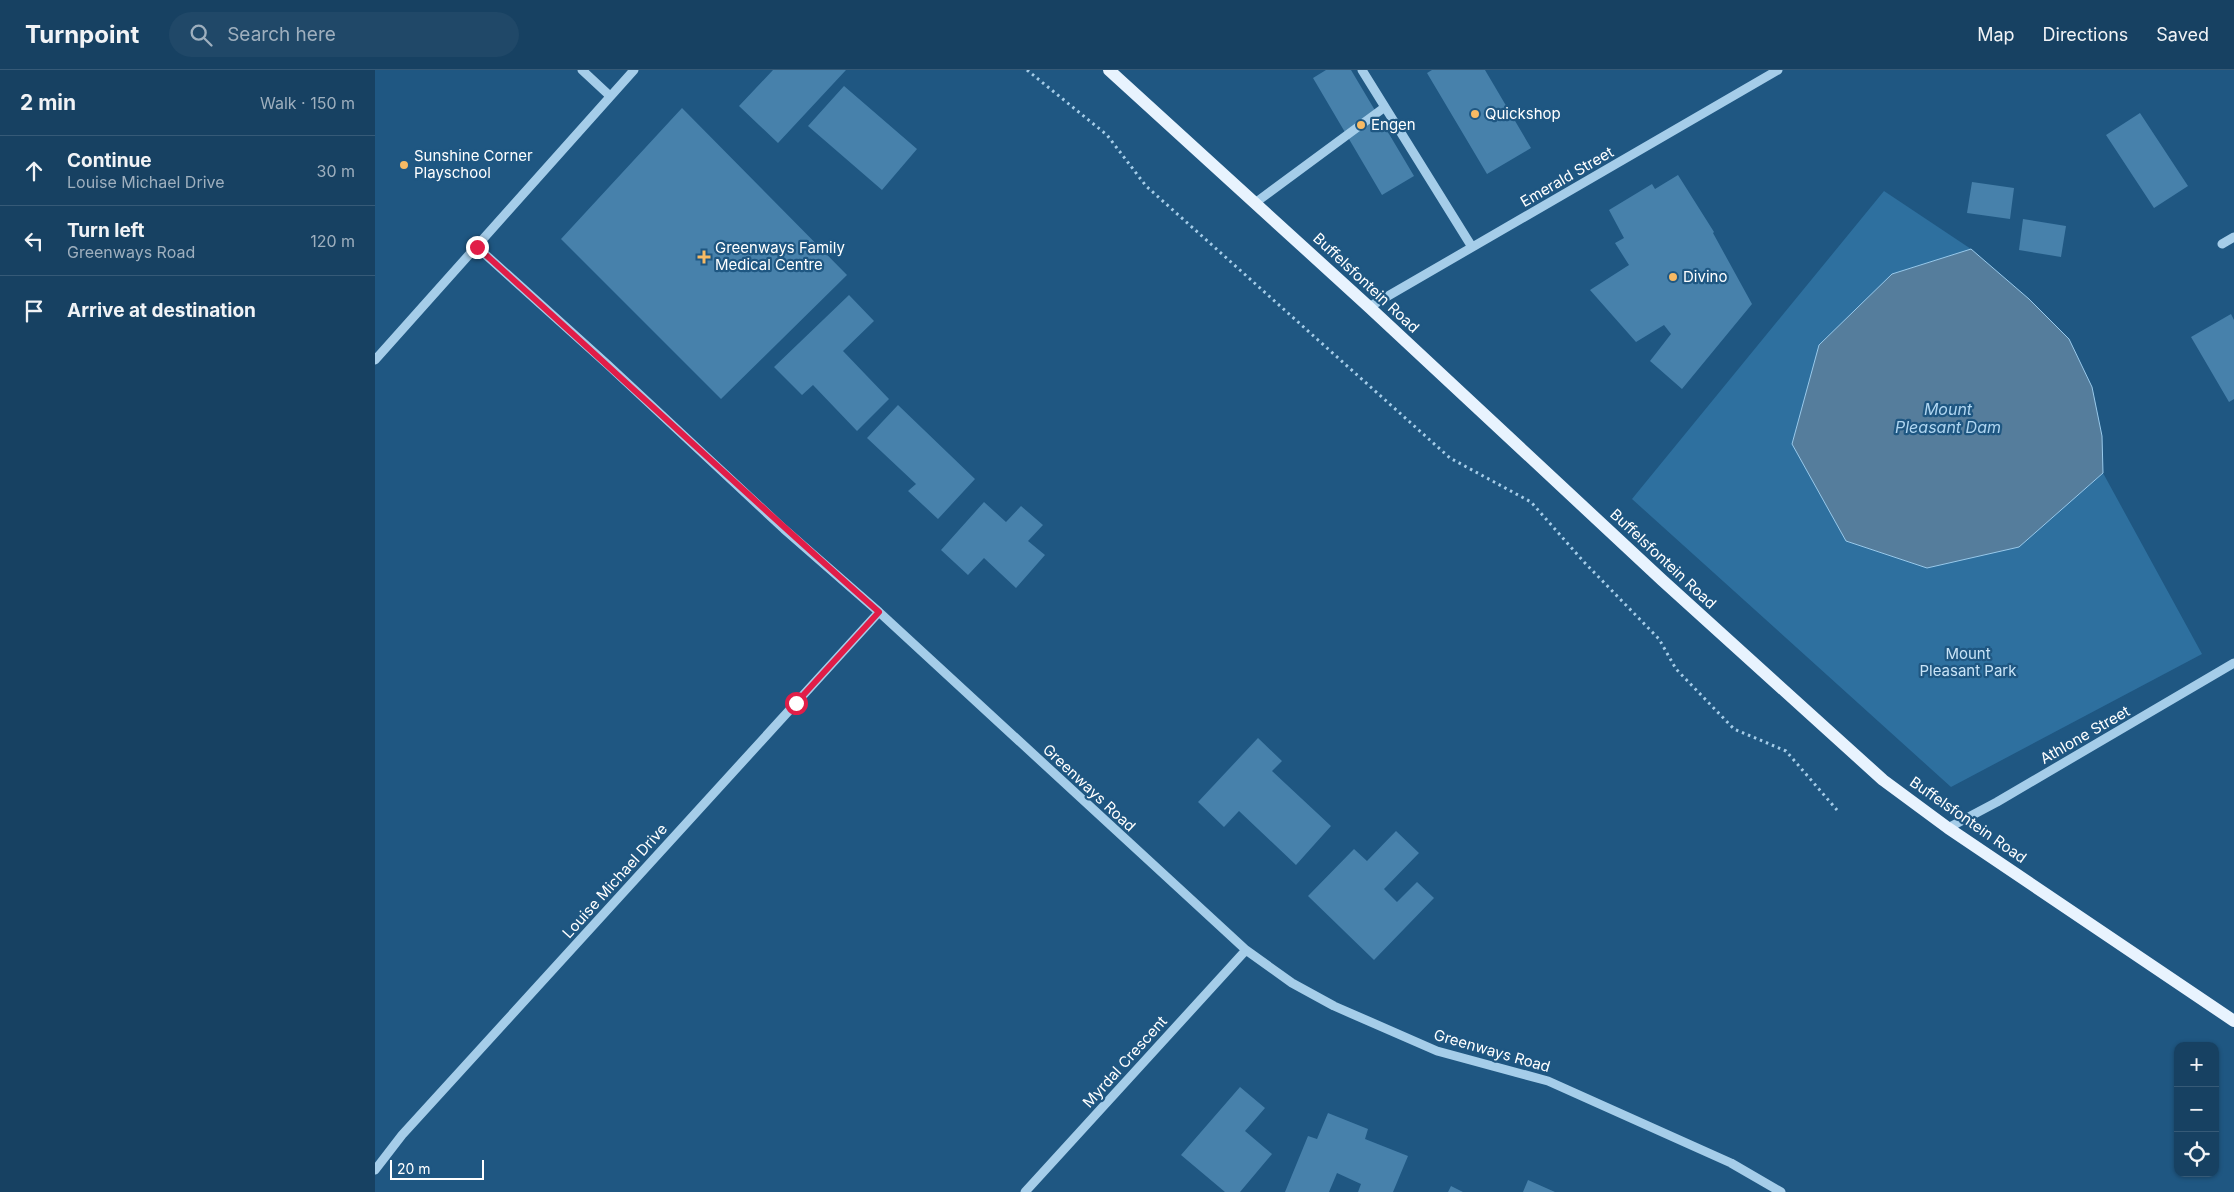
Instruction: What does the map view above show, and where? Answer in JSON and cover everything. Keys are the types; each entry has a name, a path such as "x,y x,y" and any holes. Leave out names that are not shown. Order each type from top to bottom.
{"main road":[{"name":"Buffelsfontein Road","path":"1109,70 1369,307 1661,580 1883,780 1948,828 2234,1022"}],"street":[{"path":"582,70 610,96"},
{"path":"375,360 634,70"},
{"path":"1362,70 1472,247"},
{"name":"Emerald Street","path":"1369,307 1778,70"},
{"path":"1255,203 1385,107"},
{"path":"2222,244 2234,237"},
{"name":"Greenways Road","path":"477,247 785,529 879,612 1246,950 1293,982 1334,1006 1437,1051 1548,1081 1731,1163 1781,1192"},
{"name":"Louise Michael Drive","path":"375,1170 402,1135 879,612"},
{"name":"Athlone Street","path":"1948,828 1997,802 2234,663"},
{"name":"Myrdal Crescent","path":"1025,1192 1246,950"}],"path":[{"path":"1027,70 1107,134 1146,186 1450,458 1531,502 1584,562 1659,639 1676,668 1733,729 1786,750 1837,810"}],"green space":[{"name":"Mount Pleasant Park","path":"1884,191 1971,249 1892,274 1927,568 2018,547 2103,473 2202,654 1951,787 1632,499"}],"water":[{"name":"Mount Pleasant Dam","path":"1971,249 2029,299 2069,339 2092,387 2102,436 2103,473 2019,547 1927,568 1846,541 1792,444 1819,345 1892,274"}],"building":[{"path":"773,70 846,70 778,143 739,106"},
{"path":"1326,70 1351,70 1414,176 1382,195 1313,78"},
{"path":"1432,70 1485,70 1531,148 1487,174 1427,73"},
{"path":"844,86 917,149 882,190 808,126"},
{"name":"Greenways Family Medical Centre","path":"682,108 847,275 721,399 561,239"},
{"path":"2140,113 2188,186 2154,208 2106,135"},
{"name":"Divino","path":"1678,175 1714,232 1752,304 1682,389 1650,361 1671,334 1664,325 1636,342 1590,290 1629,265 1615,243 1624,238 1609,210 1652,184 1655,189"},
{"path":"1972,182 2014,188 2010,219 1967,213"},
{"path":"2023,219 2066,226 2061,257 2019,250"},
{"path":"849,295 874,321 843,351 889,399 857,431 813,385 802,395 774,367"},
{"path":"2231,314 2234,320 2234,399 2229,402 2191,337"},
{"path":"898,405 975,479 938,519 908,491 916,484 867,438"},
{"path":"984,502 1006,522 1021,506 1043,525 1028,541 1045,555 1016,588 984,558 968,575 941,550"},
{"path":"1258,738 1282,761 1272,771 1331,826 1296,865 1239,811 1224,827 1198,802"},
{"path":"1396,831 1419,853 1384,889 1397,902 1417,882 1434,898 1374,960 1308,896 1354,849 1367,861"},
{"path":"1240,1087 1265,1108 1245,1131 1272,1154 1240,1192 1225,1192 1181,1155"},
{"path":"1328,1113 1368,1129 1365,1139 1408,1156 1393,1192 1358,1192 1361,1184 1337,1173 1329,1192 1285,1192 1308,1136 1317,1139"},
{"path":"1528,1180 1555,1192 1523,1192"},
{"path":"1451,1186 1463,1192 1448,1192"}],"place":[{"name":"Quickshop","path":"1475,114"},
{"name":"Engen","path":"1361,125"},
{"name":"Sunshine Corner Playschool","path":"404,165"},
{"name":"Greenways Family Medical Centre","path":"704,257"},
{"name":"Divino","path":"1673,277"}],"route":[{"path":"477,247 785,529 879,612 796,703"}]}
